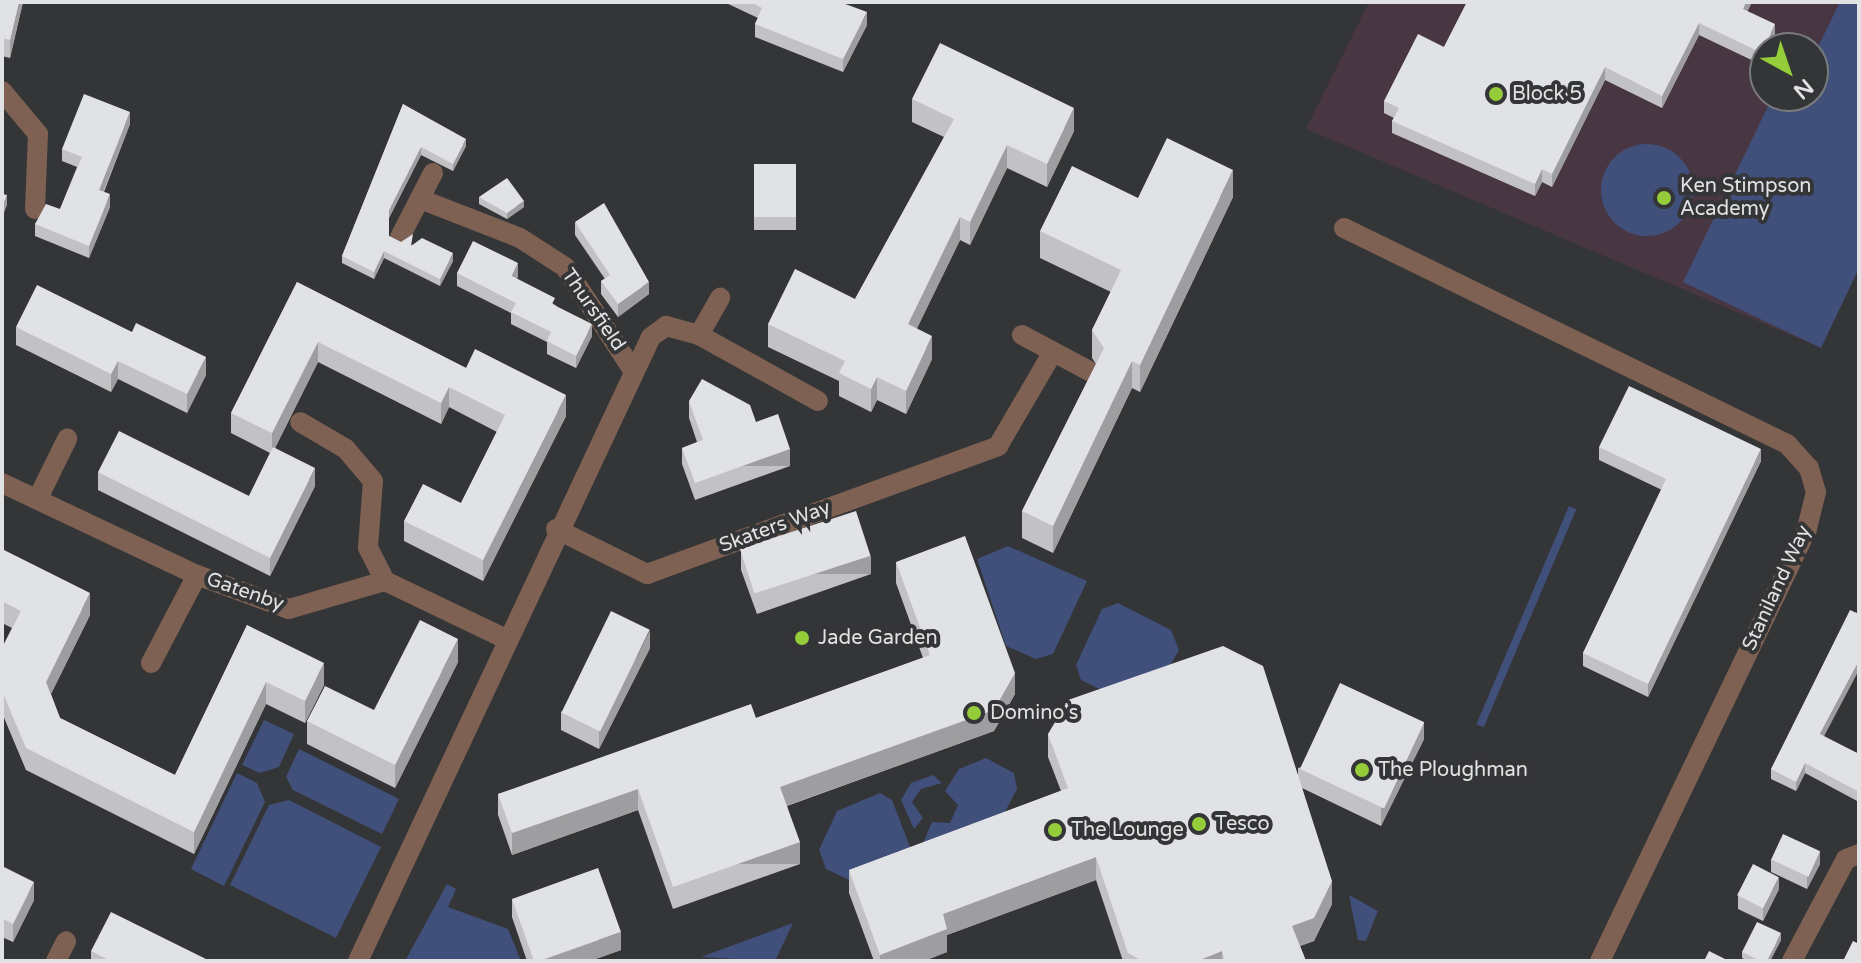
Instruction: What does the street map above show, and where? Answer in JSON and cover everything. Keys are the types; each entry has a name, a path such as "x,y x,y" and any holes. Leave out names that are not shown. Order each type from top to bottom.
{"street":[{"path":"2,91 38,134 35,209"},
{"path":"400,237 433,173"},
{"name":"Thursfield","path":"420,199 520,238 565,267 631,367"},
{"name":"Staniland Way","path":"1344,228 1788,445 1809,468 1816,492 1807,529 1600,961"},
{"path":"699,335 720,298"},
{"path":"358,961 631,367 666,326 699,335 818,401"},
{"path":"1022,335 1089,371"},
{"name":"Skaters Way","path":"556,529 647,574 998,446 1053,352"},
{"path":"300,422 346,449 373,481 368,547 385,581 506,639"},
{"path":"39,496 67,439"},
{"name":"Gatenby","path":"2,483 39,496 197,575 289,609 385,581"},
{"name":"Gatenby","path":"151,663 197,575"},
{"path":"1792,961 1846,859 1859,854"},
{"path":"56,961 66,941"}],"shaded area":[{"name":"Ken Stimpson Academy","path":"1369,2 1859,2 1859,268 1821,348 1306,129"},
{"path":"1840,2 1859,2 1859,268 1821,348 1683,282 1765,112 1829,112 1829,32 1825,32"},
{"path":"1647,144 1665,147 1680,157 1690,172 1693,190 1690,208 1680,223 1665,233 1647,236 1629,233 1614,223 1604,208 1601,190 1604,172 1614,157 1629,147"},
{"path":"1569,506 1576,509 1484,727 1476,724"},
{"path":"1008,546 1087,581 1053,654 1036,659 1006,646 977,559"},
{"path":"1118,603 1171,630 1179,650 1163,678 1116,697 1081,680 1076,665 1102,609"},
{"path":"264,720 294,734 279,767 260,773 242,765"},
{"path":"299,749 399,799 382,834 293,790 286,777"},
{"path":"986,758 1014,773 1017,789 997,827 921,848 932,822 950,823 958,805 945,791 959,769"},
{"path":"237,773 257,783 265,802 224,886 191,869"},
{"path":"933,775 942,783 921,789 912,802 923,818 914,829 901,800 911,783"},
{"path":"880,793 892,800 910,847 904,860 849,880 826,869 819,850 837,811"},
{"path":"289,800 381,847 336,938 230,885 269,805"},
{"path":"447,884 456,889 448,907 508,929 521,961 405,961"},
{"path":"1349,895 1378,911 1366,941 1358,940"},
{"path":"793,923 775,961 701,957"}],"building":[{"path":"2,2 19,2 10,40 2,38"},
{"path":"750,2 840,2 867,12 843,59 755,24 762,8"},
{"name":"Block 5","path":"1467,2 1746,2 1743,9 1775,24 1771,32 1749,32 1749,47 1699,23 1662,96 1605,67 1552,174 1542,169 1535,184 1392,121 1399,108 1384,101 1418,34 1444,47"},
{"path":"940,43 1074,108 1047,164 1007,145 970,222 960,217 908,324 932,336 906,391 877,377 871,389 839,373 845,361 768,324 795,269 855,299 954,119 912,99"},
{"path":"84,94 130,112 99,190 110,194 89,246 35,224 46,204 60,209 82,157 62,149"},
{"path":"403,104 466,139 453,164 421,147 389,210 389,236 401,242 413,234 411,246 422,238 453,253 440,279 384,251 374,272 342,256"},
{"path":"1167,138 1233,170 1140,365 1132,361 1053,526 1022,511 1104,348 1092,330 1121,270 1040,231 1072,166 1138,198"},
{"path":"754,164 796,164 796,217 754,217"},
{"path":"507,178 524,201 507,213 479,197"},
{"path":"604,203 649,282 618,304 601,281 610,275 575,222"},
{"path":"473,241 518,263 512,276 555,298 552,304 592,324 576,356 547,341 551,332 511,312 516,303 457,273"},
{"path":"297,282 466,368 475,349 566,395 483,560 404,521 423,484 461,503 505,415 449,387 441,403 318,342 272,433 231,413"},
{"path":"37,285 132,332 136,323 206,357 187,394 118,361 111,374 16,327"},
{"path":"702,379 750,405 756,422 778,414 790,449 695,483 682,448 703,440 689,401"},
{"path":"1629,386 1761,449 1648,684 1583,653 1666,479 1599,447"},
{"path":"119,431 249,496 273,447 315,468 270,558 98,472"},
{"path":"856,511 871,556 754,593 740,549"},
{"path":"965,536 1015,673 994,710 780,787 800,842 673,887 638,789 512,833 498,794 751,704 756,718 930,655 896,562"},
{"path":"2,549 90,593 46,682 60,718 175,775 247,625 324,663 305,701 266,682 194,832 26,748 2,691 2,648 21,611 2,601"},
{"path":"1850,610 1859,614 1859,661 1820,734 1859,754 1859,792 1805,763 1796,782 1771,769"},
{"path":"611,611 650,630 600,731 561,713"},
{"path":"420,620 458,639 395,765 307,721 325,686 374,710"},
{"name":"Tesco","path":"1223,646 1263,666 1332,881 1314,918 1292,926 1306,961 1225,961 1222,951 1197,961 1143,961 1128,953 1096,857 943,914 947,929 880,955 849,870 1068,788 1048,734 1068,700"},
{"name":"The Ploughman","path":"1340,683 1424,722 1384,808 1300,769"},
{"path":"1783,834 1820,851 1808,877 1771,859"},
{"path":"1753,864 1779,877 1763,908 1737,895"},
{"path":"2,866 34,882 13,924 2,918"},
{"path":"598,868 621,932 534,961 512,899"},
{"path":"111,912 210,961 111,961 91,951"},
{"path":"1757,922 1781,933 1767,961 1742,952"},
{"path":"1853,941 1859,944 1859,961 1843,961"},
{"path":"1709,951 1729,961 1704,961"}],"place":[{"name":"Block 5","path":"1496,94"},
{"name":"Ken Stimpson Academy","path":"1664,198"},
{"name":"Jade Garden","path":"802,638"},
{"name":"Domino's","path":"974,713"},
{"name":"The Ploughman","path":"1362,770"},
{"name":"Tesco","path":"1199,824"},
{"name":"The Lounge","path":"1055,830"}]}
